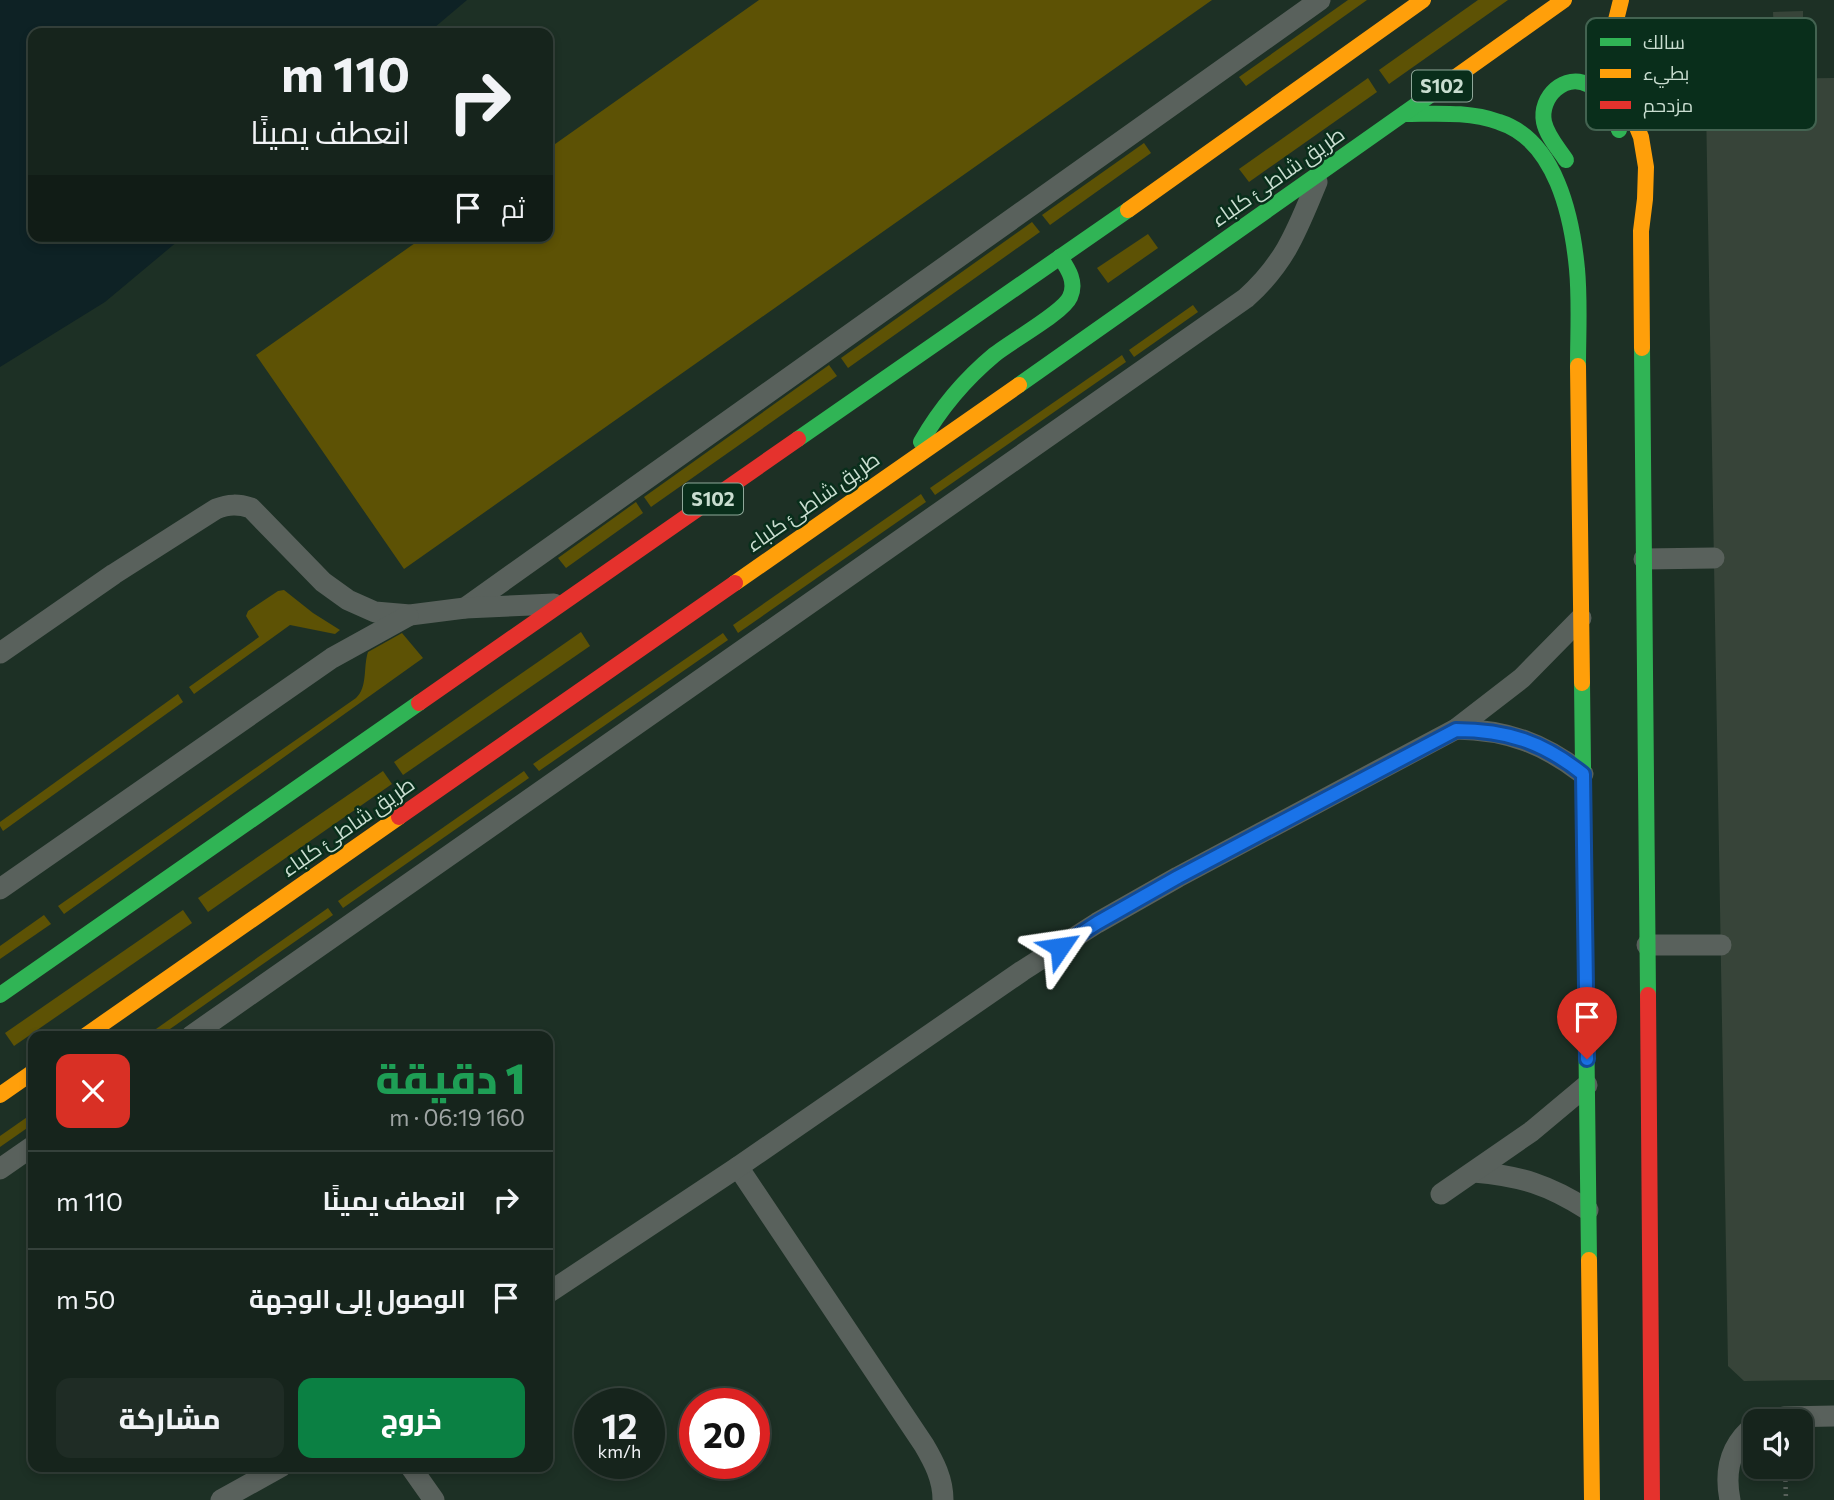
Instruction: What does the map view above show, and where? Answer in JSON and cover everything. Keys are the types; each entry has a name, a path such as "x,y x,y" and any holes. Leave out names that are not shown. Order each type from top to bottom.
{"main road":[{"name":"S102","path":"0,995 1060,257 1423,0"},
{"name":"طريق شاطئ كلباء","path":"92,1031 1197,261 1564,0"},
{"path":"1616,18 1621,0"},
{"path":"1573,171 1551,140 1543,117 1544,105 1557,87 1567,82 1586,83"},
{"path":"1404,114 1473,115 1492,119 1531,142 1549,163 1558,180 1577,270"},
{"path":"1619,130 1621,141"},
{"path":"1639,130 1643,144 1646,187 1641,231 1652,1500"},
{"path":"1630,179 1641,231"},
{"path":"1583,211 1577,270 1592,1500"},
{"path":"912,459 926,433 963,384 1008,345 1066,305 1071,297 1072,277 1060,257"},
{"path":"0,1095 28,1075"}],"lane":[{"path":"465,608 1320,0"},
{"path":"198,1031 1246,298 1274,270 1284,254 1321,173"},
{"path":"0,653 114,574 226,505 239,504 251,508 323,582 348,600 375,612 410,615 465,608 563,603"},
{"path":"1644,559 1714,558"},
{"path":"0,889 309,674 368,637 410,615"},
{"path":"553,1290 738,1167 1022,971 1097,923 1178,877 1456,730 1522,678 1581,618"},
{"path":"1456,730 1502,733 1524,739 1565,760 1583,774"},
{"path":"1647,945 1721,945"},
{"path":"1441,1194 1532,1131 1587,1085"},
{"path":"0,1169 28,1149"},
{"path":"738,1167 924,1445 936,1467 943,1500"},
{"path":"1474,1172 1523,1178 1546,1186 1588,1210"},
{"path":"1813,1416 1834,1416"},
{"path":"1730,1500 1728,1486 1731,1460 1743,1436"},
{"path":"221,1500 271,1472"},
{"path":"414,1472 434,1500"}],"path":[{"path":"1785,1479 1786,1500"}],"shaded area":[{"path":"759,0 1212,0 404,569 256,355 416,242 553,242 553,145"},
{"path":"1348,0 1367,0 1246,86 1239,77"},
{"path":"1478,0 1508,0 1389,84 1379,70"},
{"path":"1368,78 1377,92 1249,182 1239,169"},
{"path":"1144,143 1151,153 1050,225 1042,215"},
{"path":"1032,222 1040,232 848,368 841,358"},
{"path":"1148,234 1158,248 1108,283 1097,268"},
{"path":"1193,305 1198,312 1134,357 1129,350"},
{"path":"1122,355 1126,362 935,495 930,488"},
{"path":"829,365 837,376 651,507 644,497"},
{"path":"921,494 926,502 738,633 733,625"},
{"path":"636,502 643,513 566,568 558,558"},
{"path":"284,590 340,630 335,634 290,625 194,694 189,687 259,637 246,616 248,611 278,591"},
{"path":"581,632 590,646 403,775 394,762"},
{"path":"402,633 423,658 64,914 58,906 356,698 364,683 368,652"},
{"path":"723,633 728,640 539,771 533,764"},
{"path":"178,694 183,702 3,831 0,822"},
{"path":"383,771 392,784 208,912 198,898"},
{"path":"524,771 529,778 343,908 338,901"},
{"path":"328,908 333,915 167,1031 153,1031"},
{"path":"183,910 192,923 36,1031 28,1031 28,1036 14,1046 5,1033"},
{"path":"44,915 51,924 0,959 0,946"},
{"path":"28,1116 28,1127 0,1147 0,1136"}],"water":[{"path":"0,0 467,0 434,28 28,28 28,242 177,242 105,302 0,367"}],"building":[{"path":"1803,11 1803,18 1773,18 1773,12"},
{"path":"1816,78 1834,78 1834,1380 1744,1381 1728,1366 1706,130 1816,130"}],"traffic: fast":[{"path":"1566,160 1553,142 1544,122 1546,104 1550,96 1563,84 1586,84"},
{"path":"1019,385 1436,91"},
{"path":"1404,114 1487,118 1519,131 1535,145 1558,183 1571,227 1577,269 1578,366"},
{"path":"798,439 1128,210"},
{"path":"921,442 936,418 973,374 994,355 1065,304 1073,286 1069,271 1060,257"},
{"path":"1642,348 1648,995"},
{"path":"1582,683 1589,1260"},
{"path":"0,995 419,703"}],"traffic: slow":[{"path":"1128,210 1423,0"},
{"path":"1436,91 1564,0"},
{"path":"1616,18 1621,0"},
{"path":"1638,130 1646,167 1641,231 1642,348"},
{"path":"1578,366 1582,683"},
{"path":"735,583 1019,385"},
{"path":"92,1031 399,817"},
{"path":"0,1095 28,1075"},
{"path":"1589,1260 1592,1500"}],"traffic: jam":[{"path":"419,703 798,439"},
{"path":"399,817 735,583"},
{"path":"1648,995 1652,1500"}],"route":[{"path":"1060,947 1178,877 1456,730 1502,733 1545,748 1583,774 1587,1059"}]}
